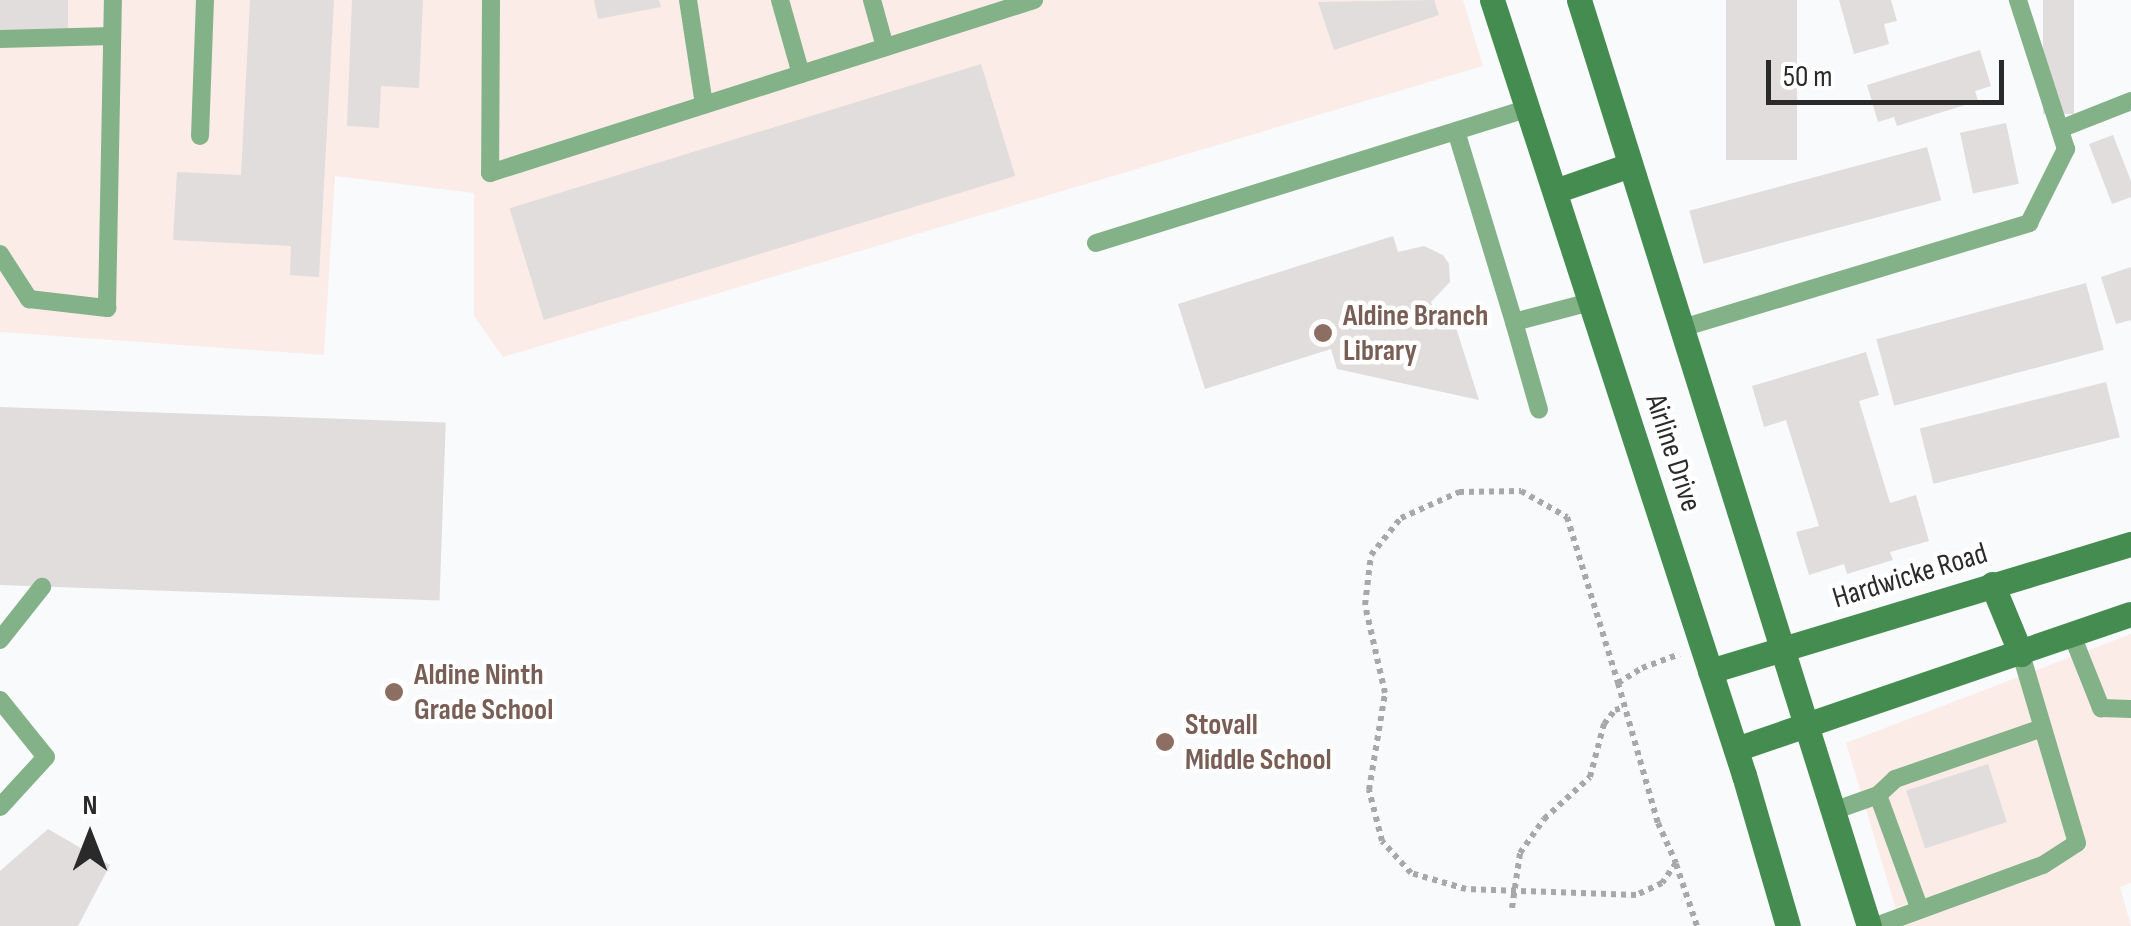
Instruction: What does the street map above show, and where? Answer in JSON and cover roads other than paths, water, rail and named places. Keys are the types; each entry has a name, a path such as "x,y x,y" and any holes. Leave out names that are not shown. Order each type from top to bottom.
{"main road":[{"name":"Airline Drive","path":"1492,0 1736,749 1788,926"},
{"name":"Airline Drive","path":"1578,0 1868,926"},
{"path":"1555,192 1630,165"},
{"name":"Hardwicke Road","path":"1710,672 2131,544"},
{"path":"1992,584 2021,654"},
{"path":"1736,749 2131,614"}],"lane":[{"path":"0,254 29,299 107,308 113,0"},
{"path":"200,136 205,0"},
{"path":"491,0 490,173 885,48 985,7 1034,0"},
{"path":"688,0 704,105"},
{"path":"780,0 801,74"},
{"path":"872,0 885,48"},
{"path":"1682,328 2029,222 2066,150 2018,0"},
{"path":"0,38 112,36"},
{"path":"2060,129 2131,101"},
{"path":"1096,243 1527,109"},
{"path":"1456,131 1539,410"},
{"path":"1514,322 1590,302"},
{"path":"0,640 42,587"},
{"path":"2072,635 2092,694 2102,708 2131,709"},
{"path":"1876,926 2043,865 2077,843 2021,654"},
{"path":"0,700 46,757 0,808"},
{"path":"1833,811 1878,795 1895,778 2042,728"},
{"path":"1878,795 1920,910"}],"place":[{"name":"Aldine Branch Library","path":"1323,333"},
{"name":"Aldine Ninth Grade School","path":"394,692"},
{"name":"Stovall Middle School","path":"1165,742"}]}
